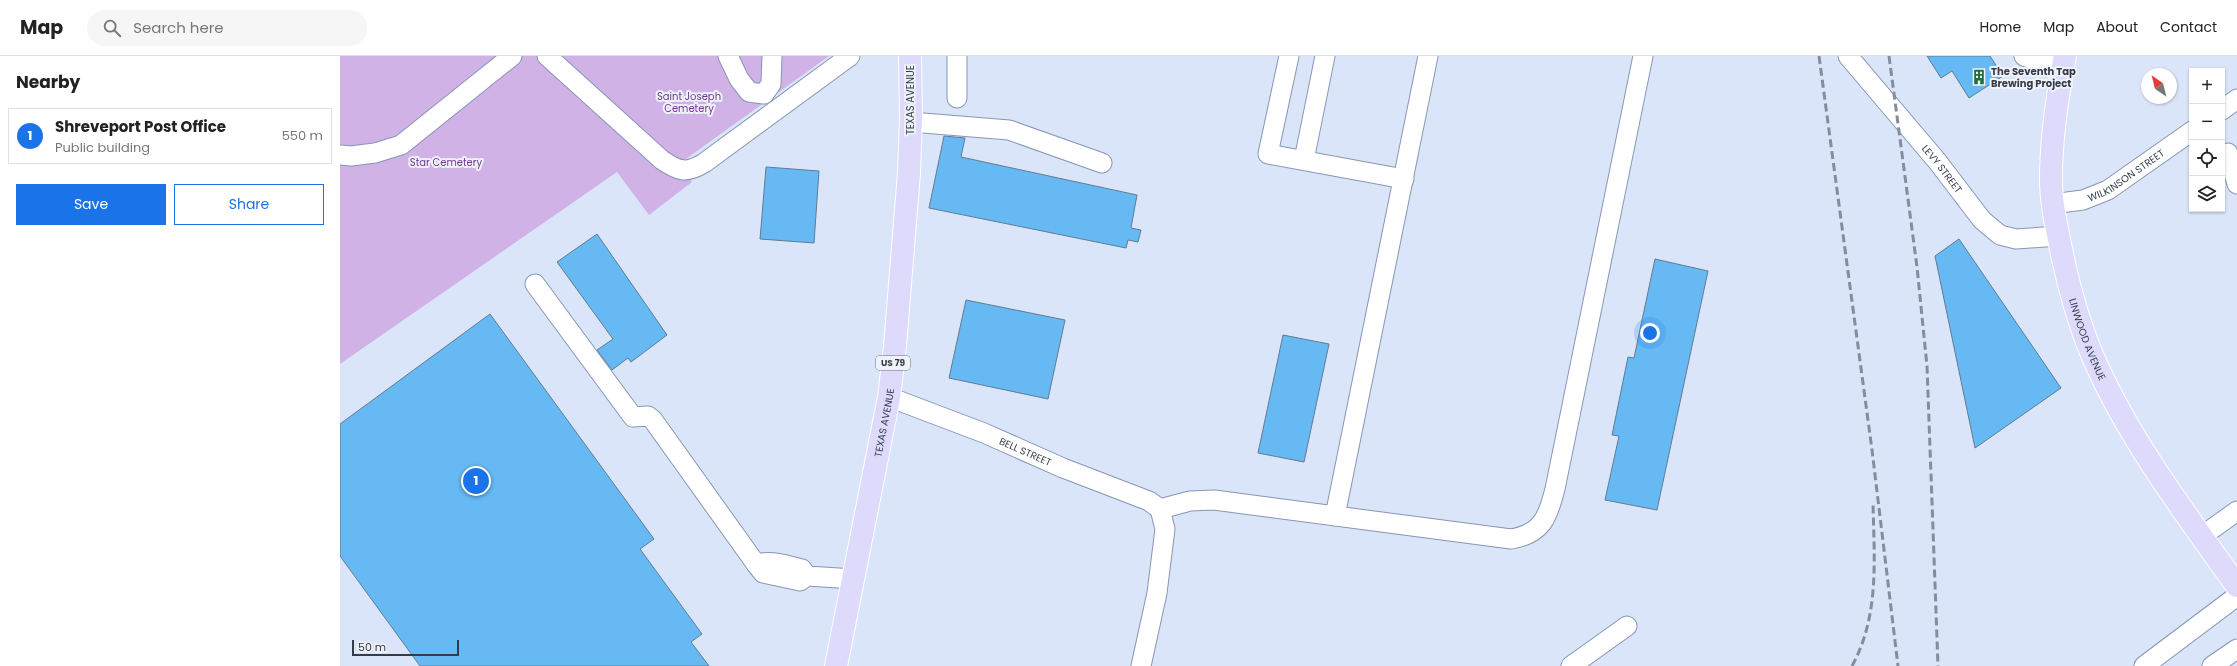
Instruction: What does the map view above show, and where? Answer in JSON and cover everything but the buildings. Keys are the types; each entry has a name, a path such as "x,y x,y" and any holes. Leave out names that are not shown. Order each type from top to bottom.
{"main road":[{"name":"TEXAS AVENUE","path":"836,666 889,397 895,346 909,174 911,122 910,56"},
{"name":"LINWOOD AVENUE","path":"2064,63 2053,133 2051,180 2052,204 2058,236 2086,339 2103,378 2130,428 2237,586"}],"street":[{"path":"340,155 351,156 375,153 401,145 512,56"},
{"path":"547,56 662,160 676,170 693,170 850,56"},
{"path":"728,56 739,79 749,92 764,94 771,84 772,56"},
{"path":"957,56 957,98"},
{"path":"1289,56 1268,154 1404,179"},
{"path":"1304,160 1325,56"},
{"path":"1335,516 1428,56"},
{"path":"1141,666 1157,592 1165,529 1160,509 1190,501 1214,500 1511,539 1524,537 1536,530 1543,522 1550,509 1555,489 1643,56"},
{"name":"LEVY STREET","path":"1848,56 1937,161 1982,220 2000,235 2016,239 2058,236"},
{"path":"2024,56 2064,63"},
{"path":"2225,108 2237,99"},
{"path":"911,122 1009,130 1102,163"},
{"name":"WILKINSON STREET","path":"2052,204 2082,200 2108,190 2189,133"},
{"path":"2229,148 2237,184"},
{"path":"535,284 633,417 648,416 653,420 756,564 767,561 802,569 807,576 854,579"},
{"name":"BELL STREET","path":"889,397 984,433 1062,468 1149,501 1160,509"},
{"path":"2202,536 2237,511"},
{"path":"2144,666 2165,660 2237,596"},
{"path":"1571,666 1627,626"},
{"path":"2212,666 2237,649"}],"green space":[{"name":"Star Cemetery","path":"340,56 829,56 679,164 692,182 649,215 617,172 340,364"}],"railway":[{"path":"1819,56 1872,450 1898,666"},
{"path":"1889,56 1917,267 1927,366 1938,666"},
{"path":"1852,666 1861,647 1871,606 1874,565 1873,502"}],"place":[{"name":"The Seventh Tap Brewing Project","path":"1979,77"},
{"name":"Shreveport Post Office","path":"476,481"}],"park label":[{"name":"Saint Joseph Cemetery","path":"689,102"}]}
